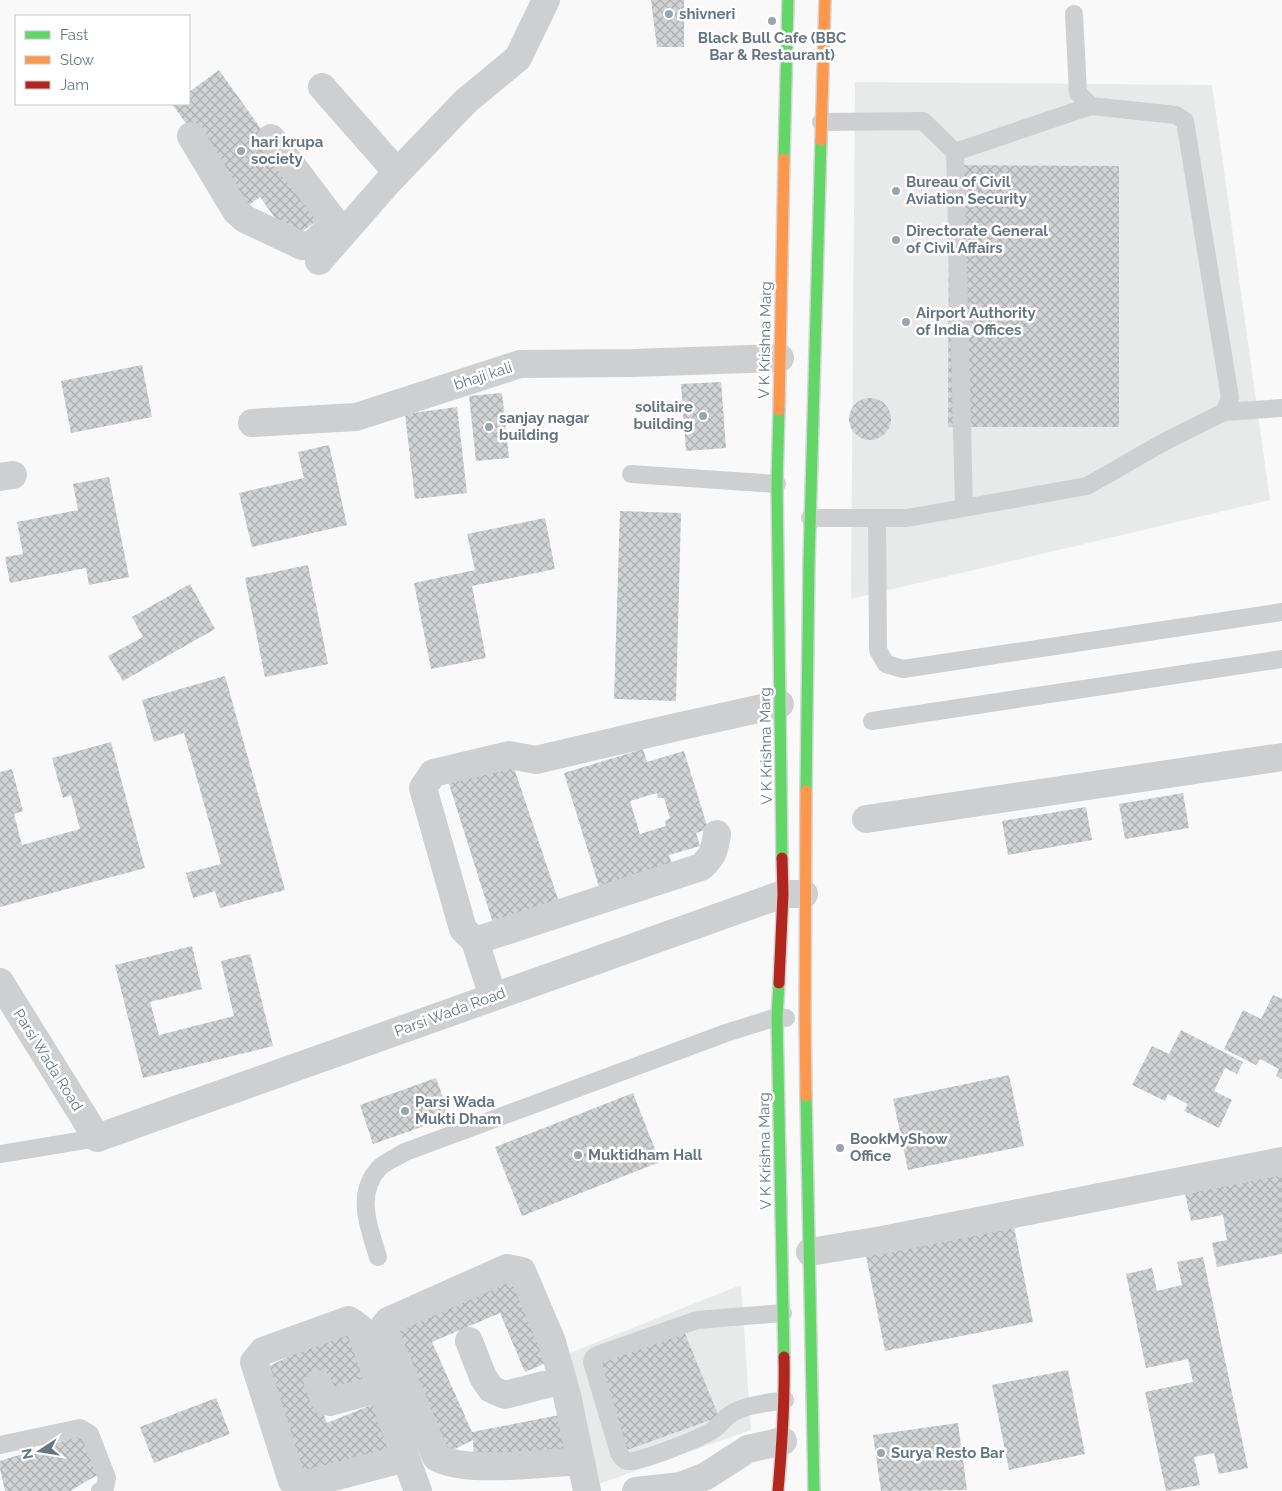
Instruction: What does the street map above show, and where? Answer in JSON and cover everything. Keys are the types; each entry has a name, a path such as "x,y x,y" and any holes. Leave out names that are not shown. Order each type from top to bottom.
{"main road":[{"name":"V K Krishna Marg","path":"788,0 777,484 780,704 805,1019 814,1491"},
{"name":"V K Krishna Marg","path":"778,1491 785,1400 777,1017 794,894 810,518 825,0"}],"street":[{"path":"191,136 232,207 240,216 302,246 330,239 466,101 518,58 546,0"},
{"path":"322,87 397,172"},
{"path":"271,138 330,239"},
{"name":"bhaji kali","path":"252,423 356,417 520,364 632,364 780,358"},
{"path":"493,997 475,940 463,929 424,788 433,773 509,755 536,760 780,704"},
{"path":"866,820 1282,756"},
{"path":"475,940 701,866 710,858 717,834"},
{"name":"Parsi Wada Road","path":"0,982 96,1138 493,997 794,894"},
{"path":"810,1252 892,1238 1282,1161"},
{"path":"581,1461 480,1467 443,1461 436,1456 383,1328 388,1321 507,1268 522,1271 552,1342 563,1380 581,1461 587,1491"},
{"path":"406,1458 303,1485 292,1480 254,1362 263,1352 349,1320 360,1328 418,1491"},
{"path":"469,1341 483,1377 491,1389 505,1395 563,1380"},
{"path":"318,1384 325,1401 330,1402 381,1388"},
{"path":"636,1491 681,1486 706,1476 748,1449 783,1441"}],"lane":[{"path":"1074,14 1078,93 1091,106"},
{"path":"955,152 1091,106 1176,115 1185,121 1230,398 1224,412"},
{"path":"821,122 923,121 955,152 964,507"},
{"path":"810,518 907,518 1087,486 1164,442 1224,412 1282,408"},
{"path":"631,474 777,484"},
{"path":"877,518 878,650 886,664 903,669 1282,612"},
{"path":"872,722 1282,659"},
{"path":"378,1257 365,1205 368,1187 380,1168 406,1152 726,1033 777,1017 805,1019"},
{"name":"Parsi Wada Road","path":"0,1154 96,1138"},
{"path":"783,1313 691,1322 600,1354 592,1362 619,1453 625,1461 635,1461 669,1450 708,1433 722,1420 739,1409 785,1400"},
{"path":"0,1445 80,1428 90,1434 107,1478 105,1488 100,1491"}],"shaded area":[{"path":"855,82 1212,85 1270,500 851,599"},
{"path":"741,1285 751,1430 593,1486 567,1354"}],"building":[{"name":"shivneri","path":"651,0 684,0 684,47 657,47"},
{"name":"hari krupa society","path":"219,70 323,216 291,240 260,197 246,207 173,105 190,105 190,91"},
{"path":"949,165 1119,166 1119,427 948,427"},
{"path":"142,365 152,417 71,433 61,381"},
{"name":"solitaire building","path":"721,382 726,448 686,451 681,384"},
{"name":"sanjay nagar building","path":"502,393 509,458 476,461 469,396"},
{"path":"874,398 882,401 888,407 891,419 888,431 882,437 866,440 858,437 852,431 849,415 852,407 858,401"},
{"path":"457,407 467,493 415,499 405,414"},
{"path":"329,445 347,525 252,547 239,493 304,478 298,452"},
{"path":"109,477 129,577 89,585 86,568 10,583 5,557 23,554 17,522 78,510 73,484"},
{"path":"620,511 681,513 676,701 614,699"},
{"path":"545,518 555,569 472,586 486,658 431,669 414,583 475,570 467,534"},
{"path":"308,565 328,664 265,677 245,578"},
{"path":"190,584 215,629 123,681 108,656 143,637 132,617"},
{"path":"225,676 285,890 220,908 215,891 193,898 186,873 221,864 184,733 154,742 142,700"},
{"path":"111,742 145,868 0,907 0,772 12,769 23,811 14,814 22,845 80,829 71,795 63,798 52,758"},
{"path":"643,749 647,762 684,751 708,829 696,833 700,846 669,855 673,868 600,890 564,773","holes":["657,793 658,798 664,798 670,818 665,821 666,826 640,834 630,801"]},
{"path":"512,762 560,905 493,923 448,781"},
{"path":"1183,793 1189,828 1125,839 1119,804"},
{"path":"1086,807 1092,840 1008,855 1002,821"},
{"path":"192,946 202,989 150,1002 159,1035 234,1016 221,961 250,954 273,1046 143,1078 115,965"},
{"path":"1273,995 1282,999 1282,1079 1276,1076 1279,1069 1260,1059 1256,1065 1224,1049 1243,1010 1261,1019"},
{"path":"1181,1030 1243,1062 1237,1074 1225,1068 1214,1091 1232,1100 1219,1128 1184,1111 1188,1104 1168,1094 1165,1101 1132,1085 1152,1046 1169,1054"},
{"path":"1009,1075 1024,1146 908,1170 893,1099"},
{"name":"Parsi Wada Mukti Dham","path":"436,1078 450,1117 373,1144 360,1105"},
{"name":"Muktidham Hall","path":"633,1093 660,1162 522,1216 495,1147"},
{"path":"1282,1173 1282,1254 1217,1267 1212,1243 1227,1240 1223,1215 1191,1221 1185,1193"},
{"path":"1013,1222 1033,1322 885,1351 865,1251"},
{"path":"1203,1257 1248,1468 1219,1474 1214,1453 1194,1457 1200,1485 1166,1491 1145,1392 1193,1382 1188,1359 1146,1368 1126,1274 1152,1268 1157,1291 1182,1285 1177,1262"},
{"path":"515,1275 553,1360 525,1372 500,1313 432,1342 472,1432 565,1414 566,1456 474,1458 473,1440 441,1456 389,1330"},
{"path":"351,1327 371,1376 335,1390 328,1374 311,1381 327,1423 381,1401 399,1448 302,1478 267,1367"},
{"path":"684,1331 719,1417 627,1450 599,1364"},
{"path":"1068,1370 1085,1454 1009,1470 992,1385"},
{"path":"216,1398 230,1434 154,1463 140,1427"},
{"path":"958,1423 967,1490 881,1491 873,1435"},
{"path":"82,1435 99,1474 70,1491 5,1491 0,1461"}],"traffic: fast":[{"path":"784,159 788,0"},
{"path":"806,791 809,562 821,140"},
{"path":"779,410 777,484 782,858"},
{"path":"779,983 777,1017 784,1357"},
{"path":"806,1096 814,1491"}],"traffic: slow":[{"path":"821,140 825,0"},
{"path":"779,410 784,159"},
{"path":"806,791 806,1096"}],"traffic: jam":[{"path":"779,983 783,894 782,858"},
{"path":"778,1491 783,1424 784,1357"}],"place":[{"name":"shivneri","path":"669,14"},
{"name":"Black Bull Cafe (BBC Bar & Restaurant)","path":"772,21"},
{"name":"hari krupa society","path":"241,151"},
{"name":"Bureau of Civil Aviation Security","path":"896,191"},
{"name":"Directorate General of Civil Affairs","path":"896,240"},
{"name":"Airport Authority of India Offices","path":"906,322"},
{"name":"solitaire building","path":"703,416"},
{"name":"sanjay nagar building","path":"489,427"},
{"name":"Parsi Wada Mukti Dham","path":"405,1111"},
{"name":"BookMyShow Office","path":"840,1148"},
{"name":"Muktidham Hall","path":"578,1155"},
{"name":"Surya Resto Bar","path":"881,1453"}]}
